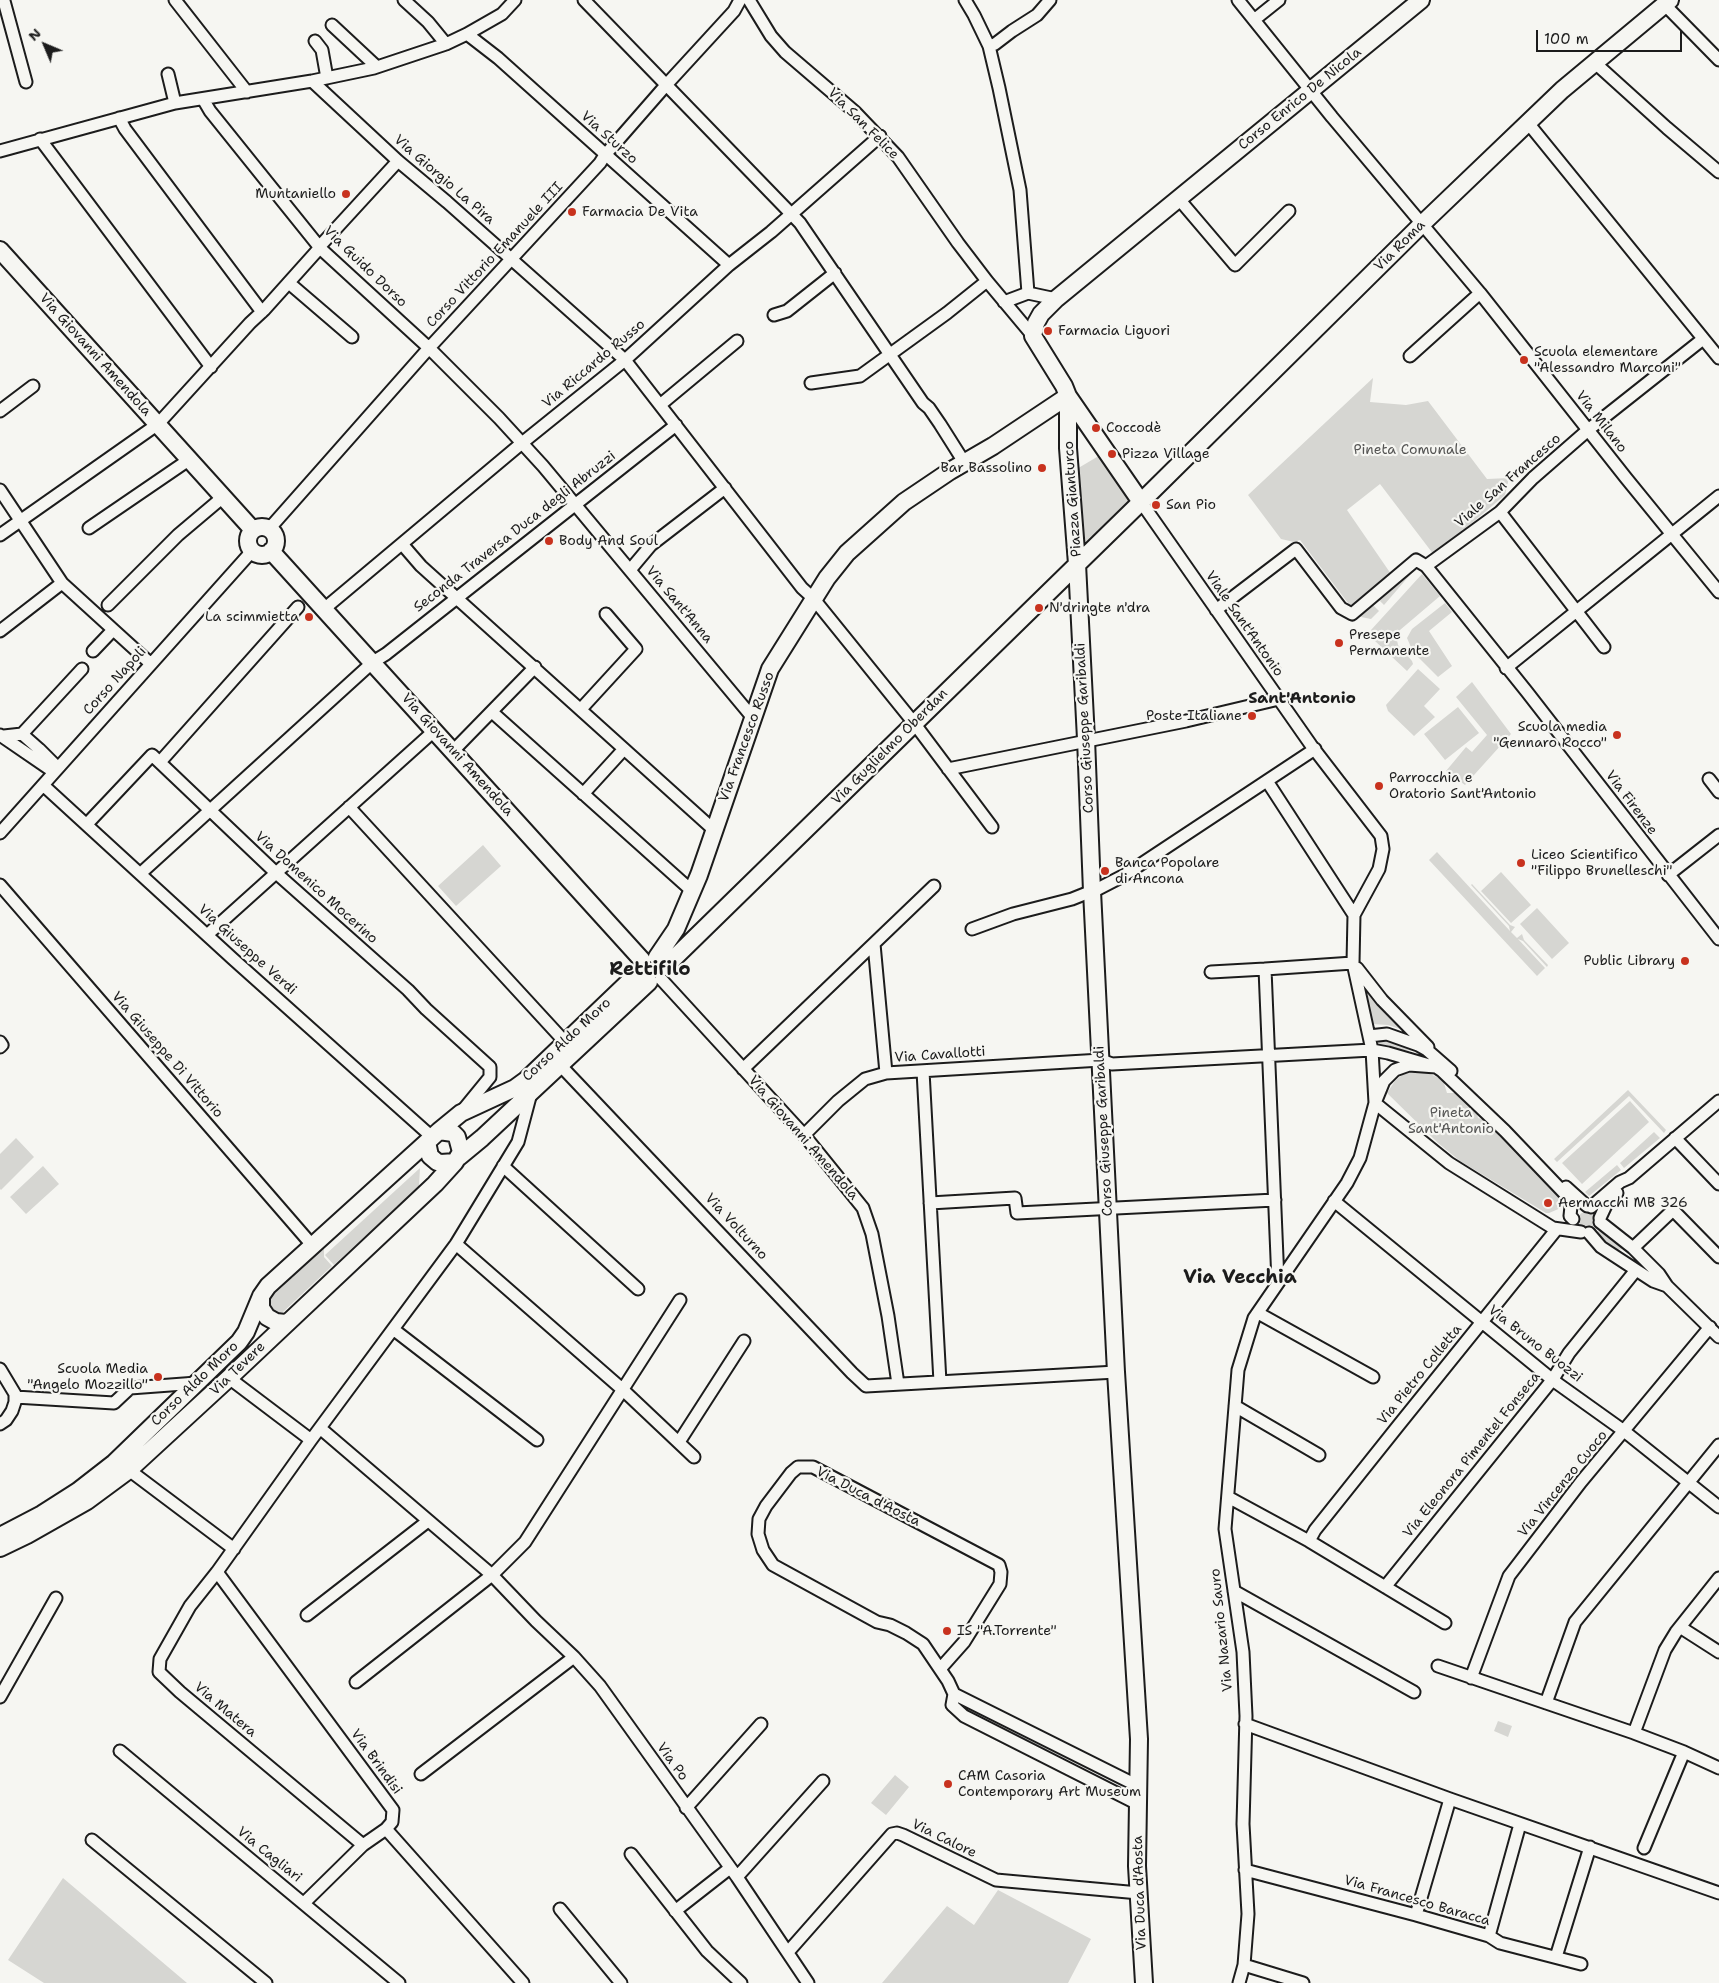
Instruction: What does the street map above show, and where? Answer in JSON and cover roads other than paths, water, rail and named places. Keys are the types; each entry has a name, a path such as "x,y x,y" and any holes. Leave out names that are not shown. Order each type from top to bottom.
{"street":[{"path":"0,3 4,0 26,82"},
{"path":"175,0 247,92"},
{"path":"404,0 428,22 446,44"},
{"path":"0,150 175,103 312,81 377,67 446,44 467,34 502,14 516,0"},
{"path":"584,0 792,213 923,403 940,424 964,462"},
{"name":"Corso Vittorio Emanuele III","path":"261,530 600,163 666,84 734,11 740,0"},
{"name":"Via San Felice","path":"749,0 772,36 785,52 855,112 898,157 958,243 1004,302 1034,336 1068,396"},
{"path":"965,0 974,14 989,46 1020,190 1028,293"},
{"path":"989,46 995,44 1037,15 1050,0"},
{"name":"Via Milano","path":"1238,0 1421,225 1480,293 1719,592"},
{"path":"1254,20 1279,0"},
{"name":"Corso Enrico De Nicola","path":"1034,336 1036,323 1041,314 1056,299 1421,0"},
{"path":"1667,3 1719,60"},
{"name":"Via Roma","path":"1140,502 1421,225 1528,123 1594,62 1667,3"},
{"path":"332,25 377,67"},
{"name":"Via Sturzo","path":"467,34 498,58 729,265"},
{"path":"315,41 322,50 327,78"},
{"path":"1594,62 1719,172"},
{"path":"168,74 175,103"},
{"name":"Via Giorgio La Pira","path":"312,81 398,160 625,360 802,588 813,598 914,723 992,827"},
{"name":"Via Guido Dorso","path":"203,99 320,246 429,348 522,443"},
{"path":"118,118 262,312"},
{"path":"1528,123 1719,358"},
{"name":"Via Riccardo Russo","path":"324,609 522,443 625,360 729,265 880,136"},
{"path":"40,139 211,367"},
{"path":"0,535 158,424 289,283 398,160"},
{"path":"1178,198 1235,265 1289,211"},
{"name":"Via Giovanni Amendola","path":"0,250 223,497 261,530"},
{"path":"774,315 787,311 835,273"},
{"path":"811,383 860,376 947,313 987,281"},
{"path":"289,283 352,337"},
{"path":"1004,302 1028,293 1056,299"},
{"path":"1410,356 1480,293"},
{"name":"Viale San Francesco","path":"1216,610 1296,548 1341,608 1352,614 1416,560 1426,566 1500,512 1533,478 1588,430 1703,339"},
{"path":"660,405 737,342"},
{"path":"0,410 33,386"},
{"name":"Piazza Gianturco","path":"1068,396 1140,502 1077,564"},
{"name":"Piazza Gianturco","path":"1068,396 1068,448 1077,564"},
{"name":"Via Francesco Russo","path":"652,969 685,910 770,669 813,598 847,553 904,502 1068,396"},
{"name":"Seconda Traversa Duca degli Abruzzi","path":"141,873 373,662 386,654 676,425"},
{"path":"1068,448 1091,432"},
{"name":"Via Sant'Anna","path":"522,443 753,718"},
{"path":"88,528 190,459"},
{"path":"630,570 651,546 725,488"},
{"path":"0,490 62,583 151,664"},
{"path":"1506,668 1719,496"},
{"path":"108,605 178,535 223,497"},
{"name":"Viale Sant'Antonio","path":"1140,502 1279,700 1382,836 1383,849 1379,869 1354,915 1353,963 1372,1050 1376,1103"},
{"path":"1500,512 1604,648"},
{"path":"261,530 275,535 276,539 271,551 264,554 252,550 250,547 249,538 261,530"},
{"path":"402,544 421,566 672,790 714,830"},
{"name":"Corso Napoli","path":"0,833 252,550"},
{"name":"Via Giovanni Amendola","path":"271,551 804,1135 864,1208 872,1234 888,1316 898,1384"},
{"name":"Via Guglielmo Oberdan","path":"652,969 699,935 1077,564"},
{"name":"Corso Giuseppe Garibaldi","path":"1077,564 1116,1372"},
{"name":"Via Firenze","path":"1426,566 1527,692 1668,875 1717,933"},
{"path":"0,631 62,583"},
{"path":"87,824 152,755 160,762 298,607"},
{"path":"581,709 636,649 606,614"},
{"path":"93,651 112,630"},
{"path":"453,751 535,667"},
{"path":"2,735 22,734 82,669"},
{"path":"948,769 1086,742 1279,700"},
{"path":"492,712 692,890"},
{"path":"207,935 434,731"},
{"path":"22,734 56,770"},
{"path":"2,735 43,766 56,770"},
{"path":"583,794 624,749"},
{"path":"972,929 1013,914 1072,899 1092,892 1124,876 1315,749"},
{"name":"Via Domenico Mocerino","path":"160,762 275,872 408,990 426,1010 490,1067 490,1077 461,1113"},
{"path":"1709,779 1719,792"},
{"path":"1267,781 1354,915"},
{"name":"Via Giuseppe Verdi","path":"43,785 207,935 433,1136"},
{"path":"349,807 566,1042"},
{"path":"1668,875 1719,835"},
{"name":"Via Giuseppe Di Vittorio","path":"0,884 312,1246"},
{"path":"743,1069 934,886"},
{"path":"676,928 699,935"},
{"path":"874,944 886,1073"},
{"path":"1211,972 1353,963 1382,1000 1440,1066 1589,1207 1597,1211 1600,1220 1633,1248 1659,1274 1667,1286 1719,1337"},
{"name":"Corso Aldo Moro","path":"0,1536 42,1514 78,1491 114,1464 239,1342 246,1332 261,1296 268,1286 433,1136 461,1113 515,1088 526,1080 566,1042 652,969"},
{"name":"Corso Aldo Moro","path":"531,1093 561,1066 652,969"},
{"path":"1265,969 1267,1054 1278,1282"},
{"path":"1369,1036 1384,1033 1427,1050 1442,1071 1505,1131 1568,1197 1571,1206 1570,1216 1574,1219 1576,1227 1585,1232 1601,1247 1636,1270 1667,1286"},
{"path":"0,1042 2,1044 0,1047"},
{"path":"1372,1050 1440,1066"},
{"name":"Via Cavallotti","path":"804,1135 838,1101 865,1079 886,1073 1101,1060 1112,1064 1267,1054 1372,1050"},
{"path":"1440,1066 1409,1065 1395,1070 1381,1084 1376,1103 1449,1163 1555,1229 1585,1232 1596,1229 1607,1203 1625,1186 1629,1178"},
{"name":"Via Volturno","path":"561,1066 866,1386 1116,1372"},
{"path":"923,1071 940,1382"},
{"path":"217,1572 311,1440 456,1244 518,1142 531,1093"},
{"name":"Via Tevere","path":"0,1548 87,1501 128,1470 229,1378 435,1184 457,1159 531,1093"},
{"path":"1574,1219 1579,1209 1589,1207 1620,1182 1629,1178 1719,1101"},
{"name":"Via Nazario Sauro","path":"1239,1983 1244,1966 1248,1914 1242,1824 1246,1724 1243,1652 1226,1529 1238,1370 1254,1318 1347,1183 1360,1158 1376,1103"},
{"path":"453,1133 457,1137 460,1146 457,1159 445,1164 437,1162 430,1156 433,1136 453,1133"},
{"path":"1675,1138 1719,1184"},
{"path":"504,1166 638,1289"},
{"path":"930,1203 1015,1198 1017,1213 1274,1200"},
{"name":"Via Bruno Buozzi","path":"1334,1201 1552,1379 1624,1431 1719,1507"},
{"path":"1633,1248 1673,1210 1719,1257"},
{"name":"Via Pietro Colletta","path":"1309,1541 1555,1229"},
{"path":"456,1244 622,1389 694,1457"},
{"name":"Via Eleonora Pimentel Fonseca","path":"1384,1587 1552,1379 1569,1353 1636,1270"},
{"path":"261,1296 262,1308 267,1317 276,1322 286,1323"},
{"path":"356,1682 492,1575 525,1542 680,1300"},
{"path":"1258,1313 1373,1377"},
{"name":"Via Vincenzo Cuoco","path":"1471,1678 1509,1576 1581,1482 1710,1327"},
{"path":"393,1329 537,1440"},
{"path":"679,1442 744,1341"},
{"path":"0,1369 15,1396 12,1412 0,1424"},
{"name":"Via Duca d'Aosta","path":"1116,1372 1139,1739 1139,1893 1144,1983"},
{"path":"229,1378 311,1440"},
{"path":"15,1396 114,1403 130,1388 197,1383"},
{"path":"1234,1406 1320,1454"},
{"name":"Via Po","path":"320,1428 492,1575 574,1657 600,1686 733,1872 808,1983"},
{"path":"1546,1703 1575,1622 1719,1445"},
{"name":"Via Duca d'Aosta","path":"940,1669 964,1642 1000,1584 1001,1572 999,1565 813,1467 798,1467 791,1473 766,1506 759,1520 758,1534 763,1550 773,1565 877,1622 890,1625 923,1644 954,1694 952,1705 964,1716 1138,1804"},
{"path":"128,1470 234,1549"},
{"path":"1228,1497 1309,1541 1445,1623"},
{"path":"307,1615 428,1520"},
{"name":"Via Brindisi","path":"217,1572 393,1810 392,1822 386,1829"},
{"name":"Via Matera","path":"217,1572 190,1606 160,1659 159,1672 187,1698 363,1845"},
{"path":"1634,1733 1666,1650 1680,1627 1719,1578"},
{"path":"1234,1590 1414,1692"},
{"path":"0,1697 56,1598"},
{"path":"1680,1627 1719,1652"},
{"path":"421,1774 574,1657"},
{"path":"1438,1666 1634,1733 1719,1768"},
{"path":"954,1694 1138,1786"},
{"path":"686,1808 761,1724"},
{"path":"1246,1724 1450,1799 1719,1893"},
{"name":"Via Cagliari","path":"120,1751 399,1983"},
{"path":"1644,1848 1684,1752"},
{"path":"674,1911 733,1872 823,1781"},
{"path":"1416,1915 1450,1799"},
{"path":"1489,1936 1520,1824"},
{"path":"304,1903 363,1845 386,1829 523,1983"},
{"name":"Via Calore","path":"788,1952 892,1834 897,1833 996,1880 1139,1893"},
{"path":"92,1840 266,1983"},
{"path":"1556,1957 1590,1848"},
{"path":"631,1854 674,1911 708,1951 741,1983"},
{"name":"Via Francesco Baracca","path":"1245,1870 1416,1915 1489,1936 1500,1943 1581,1964"},
{"path":"560,1909 621,1983"},
{"path":"1244,1966 1303,1983"}],"place":[{"name":"Muntaniello","path":"346,194"},
{"name":"Farmacia De Vita","path":"572,212"},
{"name":"Farmacia Liguori","path":"1048,331"},
{"name":"Scuola elementare \"Alessandro Marconi\"","path":"1524,360"},
{"name":"Coccodè","path":"1096,428"},
{"name":"Pizza Village","path":"1112,454"},
{"name":"Bar Bassolino","path":"1042,468"},
{"name":"San Pio","path":"1156,505"},
{"name":"Body And Soul","path":"549,541"},
{"name":"N'dringte n'dra","path":"1039,608"},
{"name":"La scimmietta","path":"309,617"},
{"name":"Presepe Permanente","path":"1339,643"},
{"name":"Poste Italiane","path":"1252,716"},
{"name":"Scuola media \"Gennaro Rocco\"","path":"1617,735"},
{"name":"Parrocchia e Oratorio Sant'Antonio","path":"1379,786"},
{"name":"Liceo Scientifico \"Filippo Brunelleschi\"","path":"1521,863"},
{"name":"Banca Popolare di Ancona","path":"1105,871"},
{"name":"Public Library","path":"1685,961"},
{"name":"Aermacchi MB 326","path":"1548,1203"},
{"name":"Scuola Media \"Angelo Mozzillo\"","path":"158,1377"},
{"name":"IS \"A.Torrente\"","path":"947,1631"},
{"name":"CAM Casoria Contemporary Art Museum","path":"948,1784"}],"district":[{"name":"Sant'Antonio","path":"1302,699"},
{"name":"Rettifilo","path":"650,970"},
{"name":"Via Vecchia","path":"1240,1278"}],"park label":[{"name":"Pineta Comunale","path":"1410,450"},
{"name":"Pineta Sant'Antonio","path":"1451,1122"}]}
